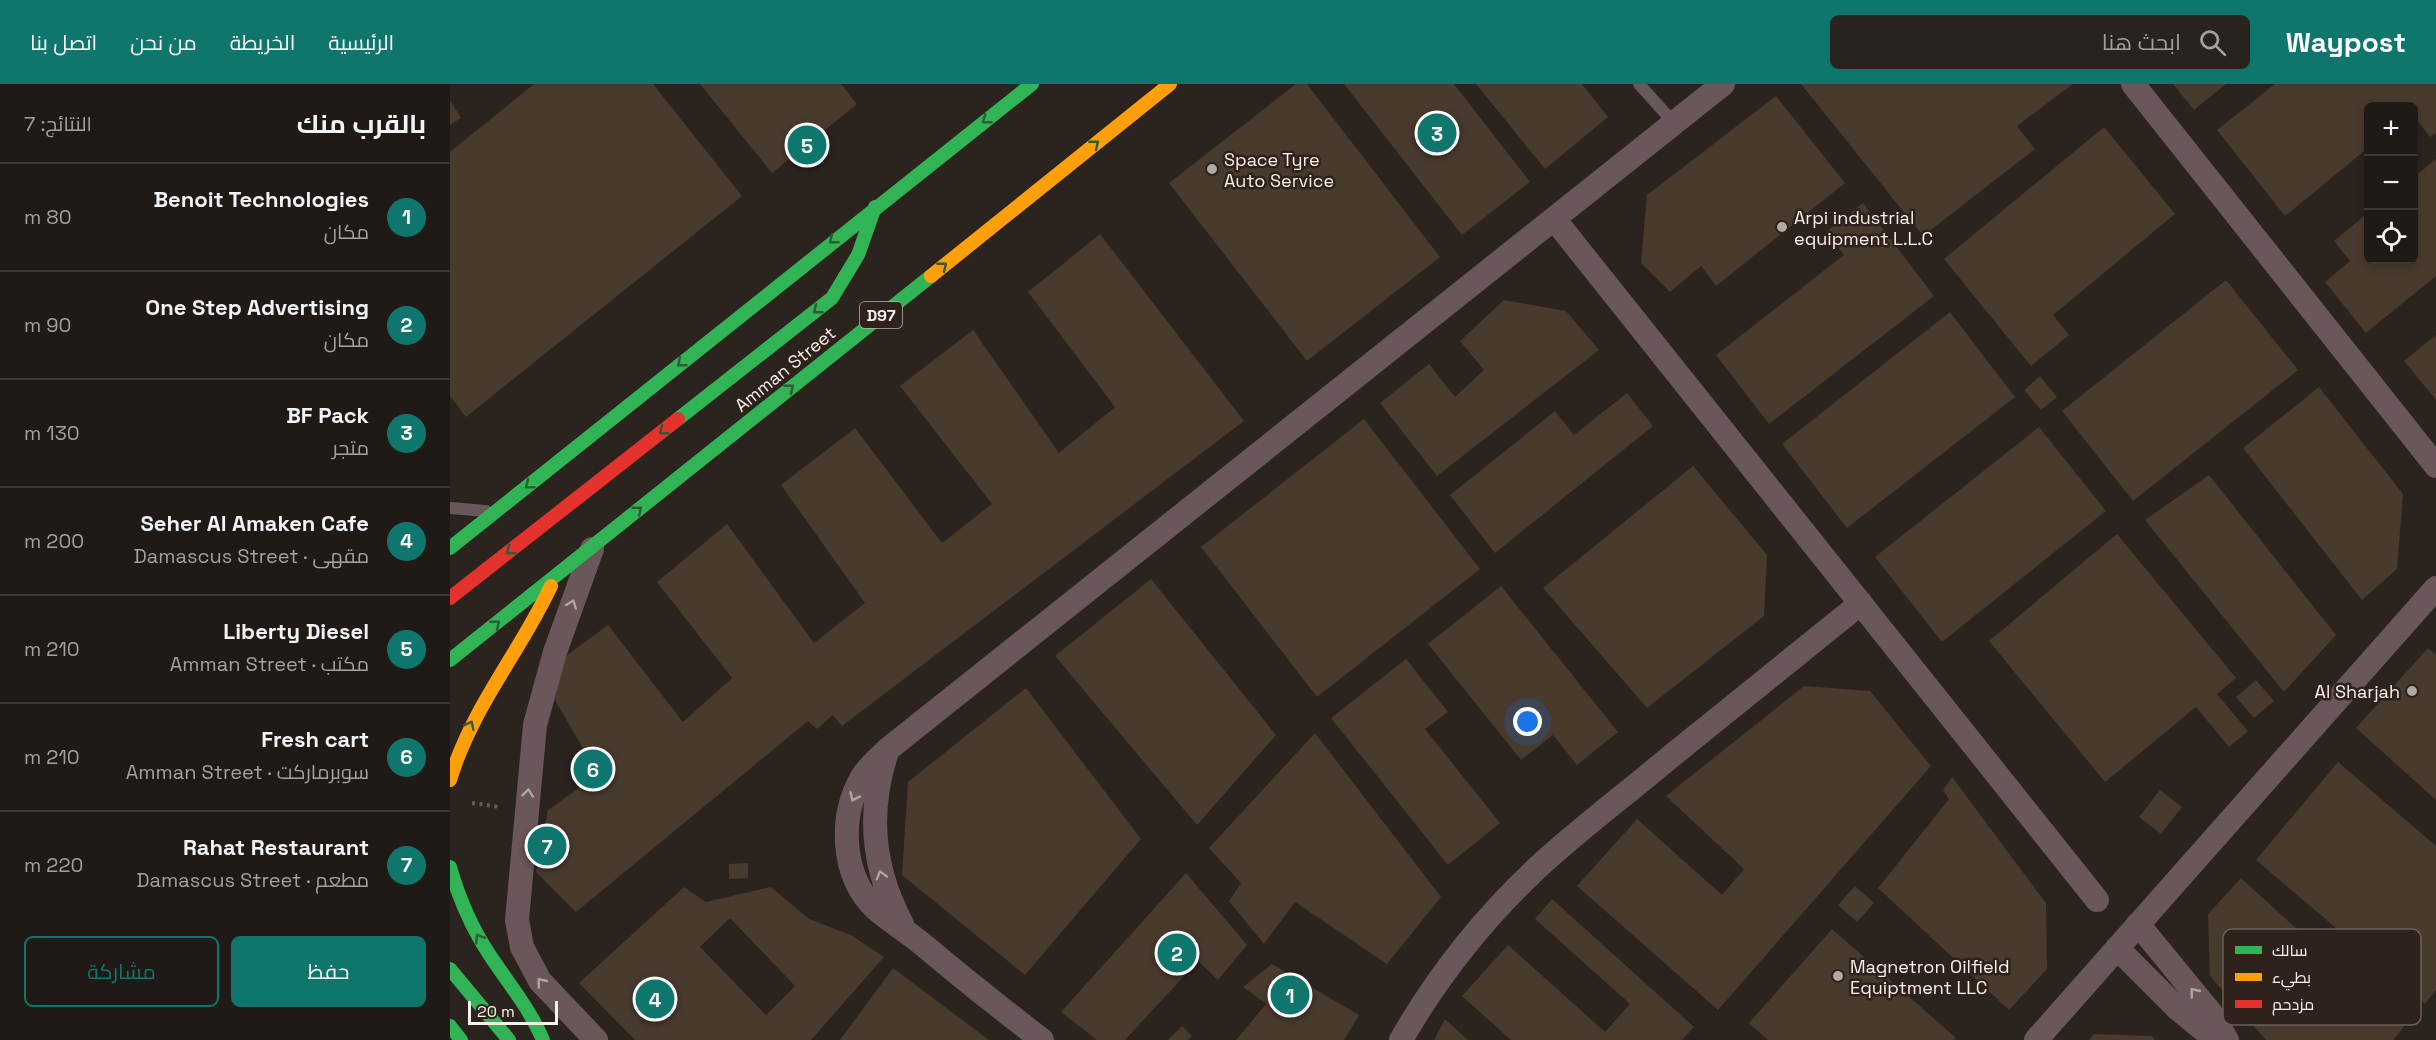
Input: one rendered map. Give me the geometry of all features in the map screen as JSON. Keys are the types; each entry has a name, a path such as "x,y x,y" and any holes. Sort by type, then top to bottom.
{"main road":[{"path":"450,548 874,207 1032,84"},
{"name":"Amman Street","path":"450,660 1170,84"},
{"path":"450,598 832,298 848,278 859,257 874,207"},
{"path":"450,522 496,512"},
{"path":"450,780 458,753 481,703 525,638 554,579"},
{"path":"450,867 468,919 483,945 528,1006 543,1040"},
{"path":"450,969 509,1040"},
{"path":"450,1026 461,1040"}],"street":[{"path":"1042,1040 985,997 904,928 890,901 880,872 875,842 874,811 878,780 887,750 1724,84"},
{"path":"2133,84 2436,466"},
{"path":"1555,220 2097,900"},
{"path":"592,546 555,652 535,725 517,920 522,947 540,981 596,1040"},
{"path":"2036,1040 2436,588"},
{"path":"1401,1040 1417,1012 1453,962 1493,914 1536,869 1860,603"},
{"path":"2138,924 2211,1013 2227,1040"},
{"path":"2117,948 2178,1009 2216,1040"}],"lane":[{"path":"1639,84 1674,123"},
{"path":"450,508 496,512"}],"path":[{"path":"461,802 526,811"}],"building":[{"path":"534,84 653,84 742,196 466,417 450,396 450,152"},
{"path":"700,84 841,84 857,104 772,173"},
{"path":"1296,84 1307,84 1440,257 1307,361 1169,183"},
{"path":"1344,84 1454,84 1530,182 1462,235"},
{"path":"1476,84 1582,84 1608,117 1545,169"},
{"path":"1801,84 2073,84 2017,126 2035,149 1923,236"},
{"path":"2173,84 2226,84 2194,110"},
{"path":"2275,84 2436,84 2436,133 2430,137 2418,121 2418,102 2364,102 2364,151 2285,216 2217,130"},
{"path":"1776,96 1845,183 1716,286 1701,266 1670,292 1641,263 1647,195"},
{"path":"450,100 461,118 450,125"},
{"path":"2104,127 2175,214 2053,315 2069,335 2031,366 1944,259"},
{"path":"2436,159 2436,276 2366,333 2325,282 2350,261 2334,241 2364,216 2364,264 2418,264 2418,174"},
{"path":"1863,203 1934,296 1769,424 1716,355 1844,255 1826,232"},
{"path":"1100,234 1244,421 842,726 833,715 817,729 808,721 576,912 536,872 548,810 586,783 588,757 555,700 562,659 608,625 683,722 732,678 657,582 727,524 814,643 865,603 781,485 855,428 942,543 992,504 900,386 973,330 1059,453 1115,407 1028,292"},
{"path":"2226,280 2298,370 2133,501 2062,411"},
{"path":"1504,300 1566,311 1599,350 1437,476 1380,403 1429,364 1455,397 1484,370 1460,341"},
{"path":"1950,312 2015,397 1847,528 1782,444"},
{"path":"2436,335 2436,400 2404,361"},
{"path":"2040,376 2057,397 2041,410 2024,390"},
{"path":"2319,387 2403,494 2397,569 2362,600 2243,448"},
{"path":"1627,393 1653,426 1495,553 1450,495 1555,411 1574,435"},
{"path":"1364,419 1480,569 1317,697 1201,547"},
{"path":"2039,427 2106,511 1942,642 1875,557"},
{"path":"1693,466 1767,555 1764,616 1647,708 1543,588"},
{"path":"2209,475 2336,635 2284,692 2145,520"},
{"path":"2117,534 2236,678 2217,694 2248,731 2229,747 2196,707 2105,782 1989,641"},
{"path":"1151,579 1276,735 1197,825 1055,656"},
{"path":"1501,586 1618,732 1577,765 1553,735 1521,760 1428,644"},
{"name":"Al Sharjah","path":"2428,648 2436,655 2436,800 2356,728"},
{"path":"1406,659 1448,712 1425,729 1500,823 1448,865 1331,718"},
{"path":"2256,680 2274,701 2254,718 2236,697"},
{"path":"1804,686 1870,691 1931,766 1718,1010 1577,886 1637,819 1722,895 1744,869 1666,796"},
{"path":"1026,688 1141,839 1025,975 902,875 908,782"},
{"path":"1315,733 1441,897 1387,964 1295,902 1264,944 1229,901 1241,883 1209,848"},
{"path":"2338,762 2436,846 2436,990 2425,1004 2421,1001 2421,929 2337,929 2256,860"},
{"path":"1952,777 2046,903 2047,969 2009,1010 1878,888 1949,799 1943,790"},
{"path":"2160,790 2182,807 2161,834 2139,817"},
{"path":"748,863 748,878 729,879 729,864"},
{"path":"1186,873 1247,945 1218,980 1198,961 1125,1040 1097,1040 1061,1012"},
{"path":"2241,878 2297,929 2223,929 2223,991 2210,976 2208,914"},
{"path":"1855,886 1874,903 1857,922 1838,905"},
{"path":"684,887 706,902 771,887 809,919 851,935 884,957 811,1040 635,1040 579,983","holes":["730,918 795,986 766,1015 700,947"]},
{"path":"1552,899 1694,1027 1682,1040 1511,1040 1462,996 1508,945 1605,1032 1630,1004 1535,919"},
{"name":"Magnetron Oilfield Equiptment LLC","path":"1832,929 1956,1038 1954,1040 1768,1040 1749,1023"},
{"path":"1272,964 1359,1015 1344,1040 1236,1040 1266,1004 1243,987"},
{"path":"893,968 989,1040 840,1040"},
{"path":"1445,1019 1468,1040 1434,1040"},
{"path":"2253,1025 2402,1025 2404,1027 2393,1040 2266,1040"},
{"path":"1182,1026 1192,1036 1188,1040 1168,1040"},
{"path":"2094,1034 2152,1036 2155,1040 2089,1040"}],"traffic: fast":[{"path":"450,548 1032,84"},
{"path":"678,419 832,298 858,255 875,207"},
{"path":"450,660 931,276"},
{"path":"450,867 472,925 526,1007 543,1040"},
{"path":"450,969 509,1040"},
{"path":"450,1026 461,1040"}],"traffic: slow":[{"path":"931,276 1170,84"},
{"path":"450,780 459,753 483,704 551,586"}],"traffic: jam":[{"path":"450,598 678,419"}],"place":[{"name":"BF Pack","path":"1437,133"},
{"name":"Liberty Diesel","path":"807,145"},
{"name":"Space Tyre Auto Service","path":"1212,169"},
{"name":"Arpi industrial equipment L.L.C","path":"1782,227"},
{"name":"Al Sharjah","path":"2412,691"},
{"name":"Fresh cart","path":"593,769"},
{"name":"Rahat Restaurant","path":"547,846"},
{"name":"One Step Advertising","path":"1177,953"},
{"name":"Magnetron Oilfield Equiptment LLC","path":"1838,976"},
{"name":"Benoit Technologies","path":"1290,995"},
{"name":"Seher Al Amaken Cafe","path":"655,999"}]}
